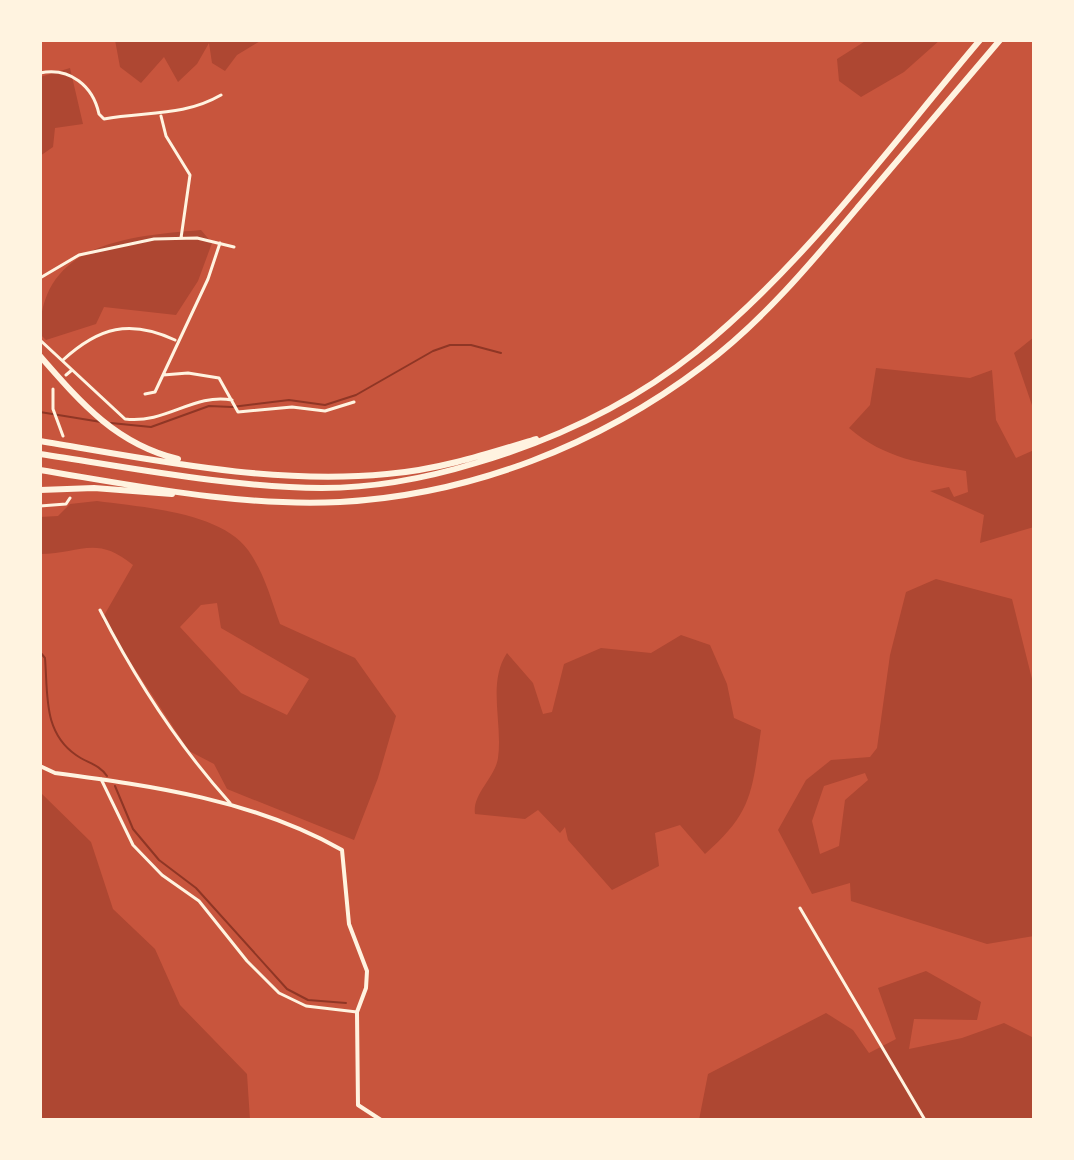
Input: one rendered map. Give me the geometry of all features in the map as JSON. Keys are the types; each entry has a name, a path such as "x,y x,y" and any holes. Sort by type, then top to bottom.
{"highway":[{"path":"40,454 156,474 325,488 440,474 520,449 566,430 659,378 695,352 745,308 814,236 980,40"},
{"path":"40,490 94,488 340,502 443,488 573,445 648,403 705,365 804,270 1000,40"},
{"path":"40,356 84,406 123,438 174,458 249,472"},
{"path":"40,441 249,472 347,476 407,472 472,458 566,430"},
{"path":"40,470 238,498"}],"street":[{"path":"40,73 51,71 83,83 95,96 99,114 104,119 137,112 161,116 206,104 221,95"},
{"path":"161,116 166,136 190,175 181,238"},
{"path":"40,278 79,255 154,239 181,238 234,247"},
{"path":"145,394 155,392 176,341 208,279 220,243"},
{"path":"63,360 93,336 107,331 150,328 176,341"},
{"path":"40,340 125,419 140,421 174,414 206,399 232,401"},
{"path":"66,375 72,370"},
{"path":"163,375 188,373 219,378 235,410 249,412 292,407 325,411 354,402"},
{"path":"53,389 53,409 63,436"},
{"path":"40,506 66,504 70,498"},
{"path":"100,610 121,652 187,755 230,803"},
{"path":"40,766 55,773 230,803 288,824 342,850 349,924 367,971 366,988 357,1012 358,1105 381,1120"},
{"path":"101,779 133,845 162,875 199,901 247,961 279,993 306,1006 357,1012"},
{"path":"800,908 925,1120"}],"shaded area":[{"path":"115,40 262,40 237,55 225,71 212,63 209,43 197,64 178,82 164,57 141,83 120,67"},
{"path":"867,40 940,40 904,72 861,97 839,81 837,59"},
{"path":"70,68 83,124 55,128 53,147 40,156 40,77"},
{"path":"201,230 212,243 198,281 176,315 104,307 96,324 46,340 40,334 44,303 55,280 72,262 119,241"},
{"path":"1034,337 1034,411 1014,353"},
{"path":"876,368 970,378 992,370 996,420 1016,458 1034,450 1034,527 980,543 984,515 930,491 949,487 954,497 968,492 966,471 890,453 849,428 870,405"},
{"path":"97,501 157,509 219,527 236,537 254,558 280,624 355,658 396,716 378,778 354,840 227,789 214,764 189,751 102,619 133,565 108,550 98,548 40,554 40,517 58,516 70,504","holes":["217,603 221,628 309,679 287,715 241,693 180,627 201,605"]},
{"path":"936,579 1012,599 1034,687 1034,936 987,944 851,901 850,883 812,894 778,830 806,780 831,760 870,757 877,748 890,655 906,592","holes":["865,773 868,780 845,800 839,846 820,854 812,821 824,786"]},
{"path":"681,635 710,645 727,684 734,718 761,730 748,799 733,825 705,854 680,825 655,833 659,866 612,890 568,840 565,827 560,833 538,810 525,819 475,814 477,800 498,758 498,677 507,653 533,683 543,714 552,712 564,664 601,648 651,653"},
{"path":"40,792 91,842 113,909 155,949 180,1005 247,1074 250,1120 40,1120"},
{"path":"926,971 981,1002 977,1020 914,1019 909,1049 962,1038 1004,1023 1034,1038 1034,1120 699,1120 708,1074 826,1013 853,1030 869,1053 896,1039 878,988"}],"waterway":[{"path":"111,423 151,427 209,406 232,407 289,400 325,405 356,395 433,351 450,345 471,345 501,353"},
{"path":"40,412 101,422"},
{"path":"40,652 45,658 52,724 65,746 107,776"},
{"path":"115,786 133,829 159,860 196,888 287,989 308,1000 346,1003"}]}
